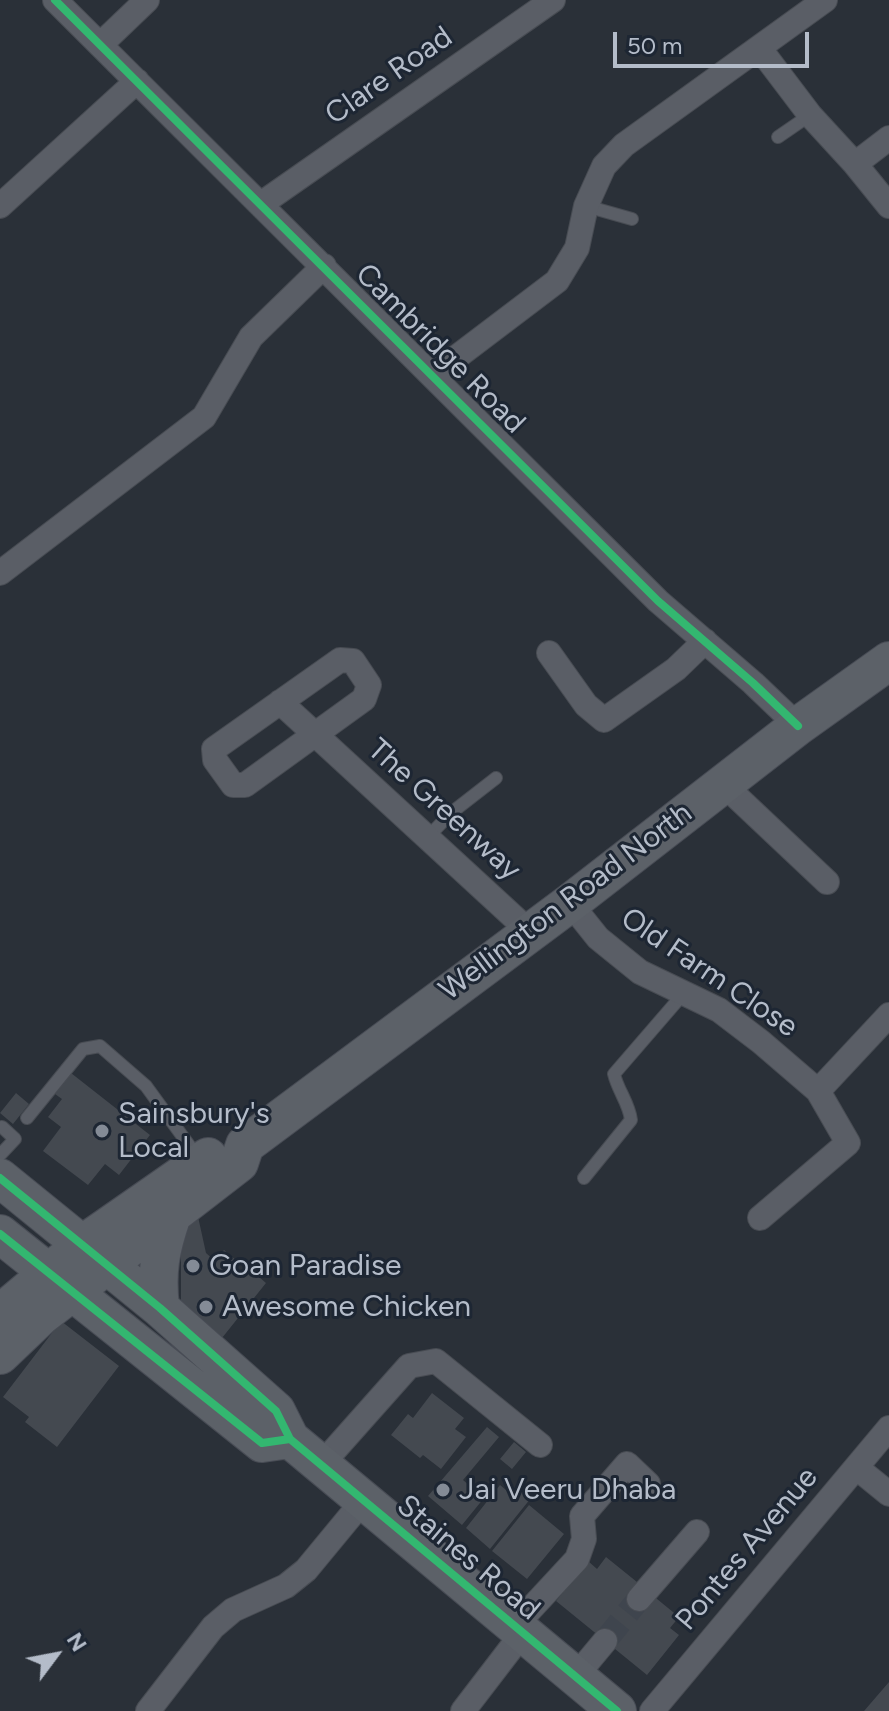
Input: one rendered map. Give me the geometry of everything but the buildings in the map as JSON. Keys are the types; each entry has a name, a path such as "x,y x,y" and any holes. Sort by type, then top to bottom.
{"main road":[{"name":"Wellington Road North","path":"77,1269 172,1215 239,1163 245,1145 570,903 722,783 889,661"},
{"name":"Wellington Road North","path":"0,1355 77,1269 201,1162 224,1145 245,1145"},
{"name":"Staines Road","path":"0,1178 77,1269"},
{"path":"0,1207 282,1440"},
{"path":"160,1308 157,1273 172,1215"},
{"name":"Staines Road","path":"0,1234 160,1308 276,1411 282,1440 321,1465 617,1711"},
{"path":"0,1314 77,1269"}],"street":[{"name":"Cambridge Road","path":"55,0 658,601 798,726"},
{"path":"100,45 147,0"},
{"name":"Clare Road","path":"261,204 553,0"},
{"path":"433,375 557,281 577,248 586,206 604,166 624,145 825,0"},
{"path":"760,49 810,115 889,206"},
{"path":"0,206 137,81"},
{"path":"855,164 889,138"},
{"path":"0,573 204,417 251,337 324,266"},
{"path":"549,653 586,705 604,720 676,669 705,641"},
{"name":"The Greenway","path":"340,660 353,661 369,685 364,699 315,735 245,785 233,785 215,760 214,749 340,660"},
{"name":"The Greenway","path":"280,702 530,932"},
{"path":"722,783 827,882"},
{"name":"Old Farm Close","path":"570,903 598,938 640,972 719,1010 818,1091 848,1143 760,1218"},
{"path":"818,1091 889,1015"},
{"path":"321,1465 409,1366 436,1361 540,1445"},
{"name":"Pontes Avenue","path":"652,1711 889,1428"},
{"path":"463,1711 518,1631 577,1559 584,1539 582,1516 627,1464 648,1484"},
{"path":"857,1468 889,1494"},
{"path":"148,1711 213,1627 233,1610 286,1586 306,1570 363,1501"},
{"path":"639,1599 697,1532"},
{"path":"575,1677 605,1641"}],"lane":[{"path":"778,137 810,115"},
{"path":"586,206 632,219"},
{"path":"427,838 451,813 496,778"},
{"path":"584,1178 631,1120 630,1108 618,1092 614,1074 684,993"},
{"path":"27,1118 83,1049 100,1046 146,1086 201,1162"},
{"path":"0,1155 15,1139 2,1127"}],"tunnel":[{"path":"605,1641 639,1599"}],"cycle path":[{"path":"55,0 658,601 798,726"},
{"path":"0,1178 160,1308 276,1411 290,1439 617,1711"},
{"path":"0,1234 262,1443 290,1439"}],"place":[{"name":"Sainsbury's Local","path":"102,1131"},
{"name":"Goan Paradise","path":"193,1266"},
{"name":"Awesome Chicken","path":"206,1307"},
{"name":"Jai Veeru Dhaba","path":"443,1490"}]}
